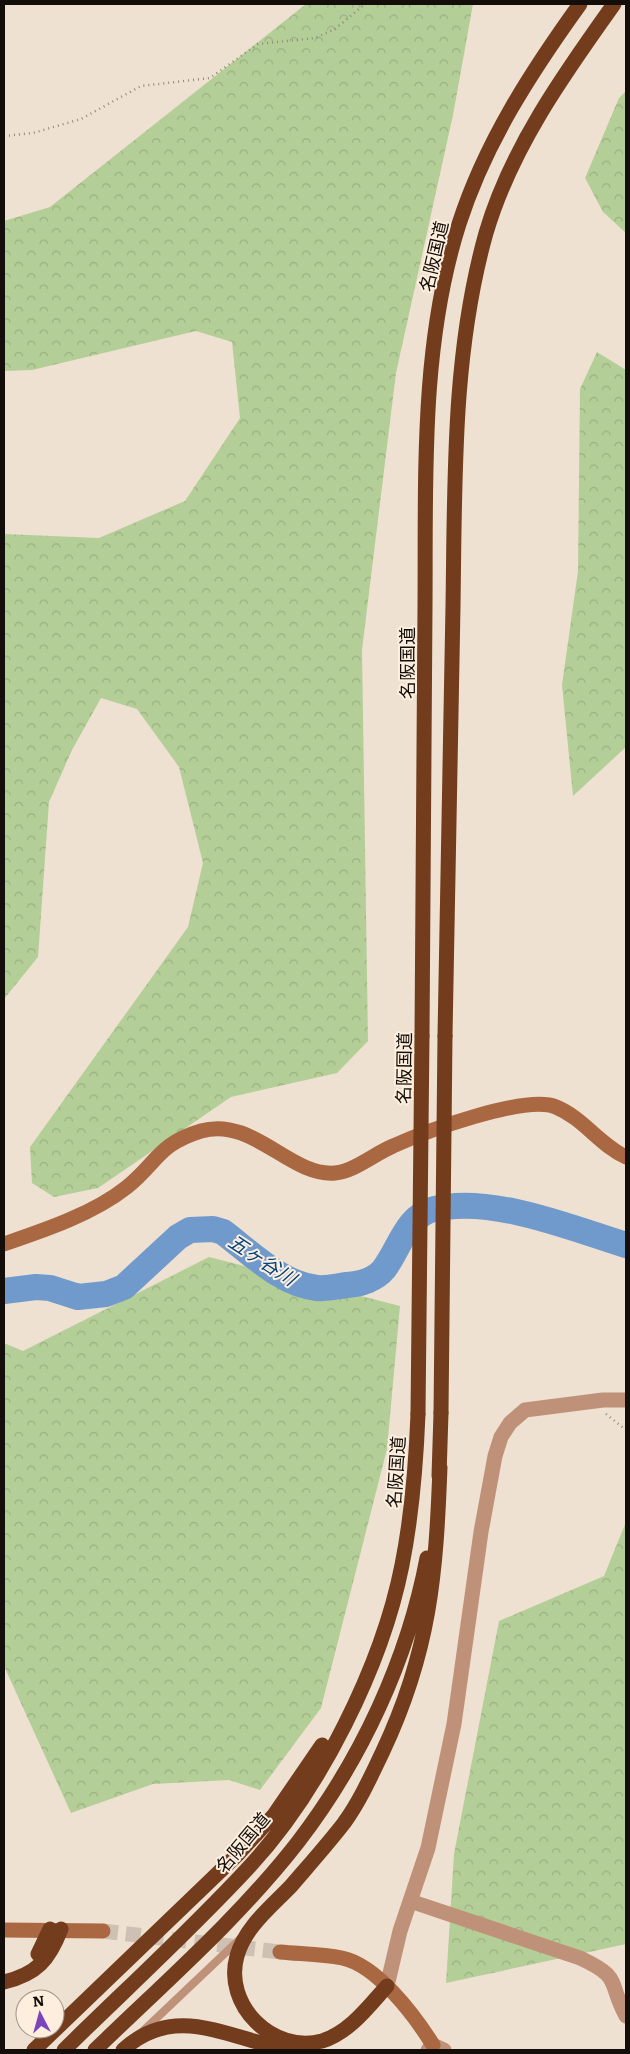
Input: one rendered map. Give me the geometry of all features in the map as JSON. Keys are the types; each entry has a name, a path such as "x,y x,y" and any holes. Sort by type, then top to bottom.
{"highway":[{"name":"名阪国道","path":"64,2050 251,1865 309,1787 342,1729 376,1653 402,1566 416,1467 418,1414 426,512 430,389 436,334 447,273 459,225 475,180 493,140 519,95 580,4"},
{"path":"389,1990 351,2024 322,2041 305,2043 288,2041 272,2035 257,2025 248,2014 236,1986 235,1972 237,1957 252,1927 321,1852 345,1821 374,1770 403,1705 418,1660 433,1588 440,1467 445,1036 456,444 465,333 487,231 519,152 543,109 614,4"},
{"path":"95,2050 266,1880 299,1842 349,1765 377,1711 414,1614 433,1526 440,1467"},
{"path":"34,2050 239,1852 274,1815 304,1774 332,1730 372,1647 391,1596 410,1520"},
{"path":"4,1971 15,1969 38,1954 55,1929"},
{"path":"4,1982 19,1978 46,1960 55,1929"},
{"path":"310,2050 326,2047 343,2039 358,2028 389,1990"},
{"path":"125,2048 143,2036 160,2030 196,2025 214,2028 270,2047 290,2050"}],"main road":[{"path":"4,1244 95,1207 127,1187 164,1148 179,1139 203,1130 231,1130 257,1140 310,1169 335,1173 392,1146 465,1118 534,1105 555,1106 578,1119 616,1152 626,1157"},
{"path":"4,1930 55,1929 103,1931"},
{"path":"280,1952 343,1958 357,1963 372,1973 417,2020 435,2048"}],"street":[{"path":"389,1990 400,1931 428,1848 454,1724 483,1523 495,1456 501,1437 510,1422 525,1410 555,1405 626,1400"},
{"path":"410,1901 580,1958 603,1969 614,1982 626,2016"}],"lane":[{"path":"125,2048 252,1927"}],"path":[{"path":"4,136 33,133 81,120 141,86 210,78 258,44 315,38 335,29 365,4"}],"green space":[{"path":"306,4 473,4 453,115 396,373 362,650 368,1041 337,1073 231,1097 98,1188 54,1197 32,1183 30,1147 188,927 203,863 179,767 137,709 101,698 72,750 49,802 38,957 4,999 4,534 99,538 185,501 240,418 232,342 196,331 32,370 4,371 4,221 50,207"},
{"path":"626,91 626,233 603,212 585,178 619,98"},
{"path":"597,352 626,370 626,747 573,796 562,685 578,571 580,389"},
{"path":"209,1257 400,1306 387,1449 321,1708 260,1790 229,1780 153,1784 71,1813 4,1666 4,1343 23,1351"},
{"path":"626,1522 626,1944 446,1983 454,1854 499,1621 604,1576"}],"waterway":[{"name":"五ヶ谷川","path":"4,1291 36,1287 50,1288 78,1297 106,1294 124,1287 178,1237 190,1230 213,1229 223,1232 267,1266 291,1281 317,1288 358,1283 381,1273 390,1261 404,1234 417,1218 434,1209 456,1206 480,1206 531,1215 626,1245"}],"tunnel":[{"path":"103,1931 280,1952"}]}
